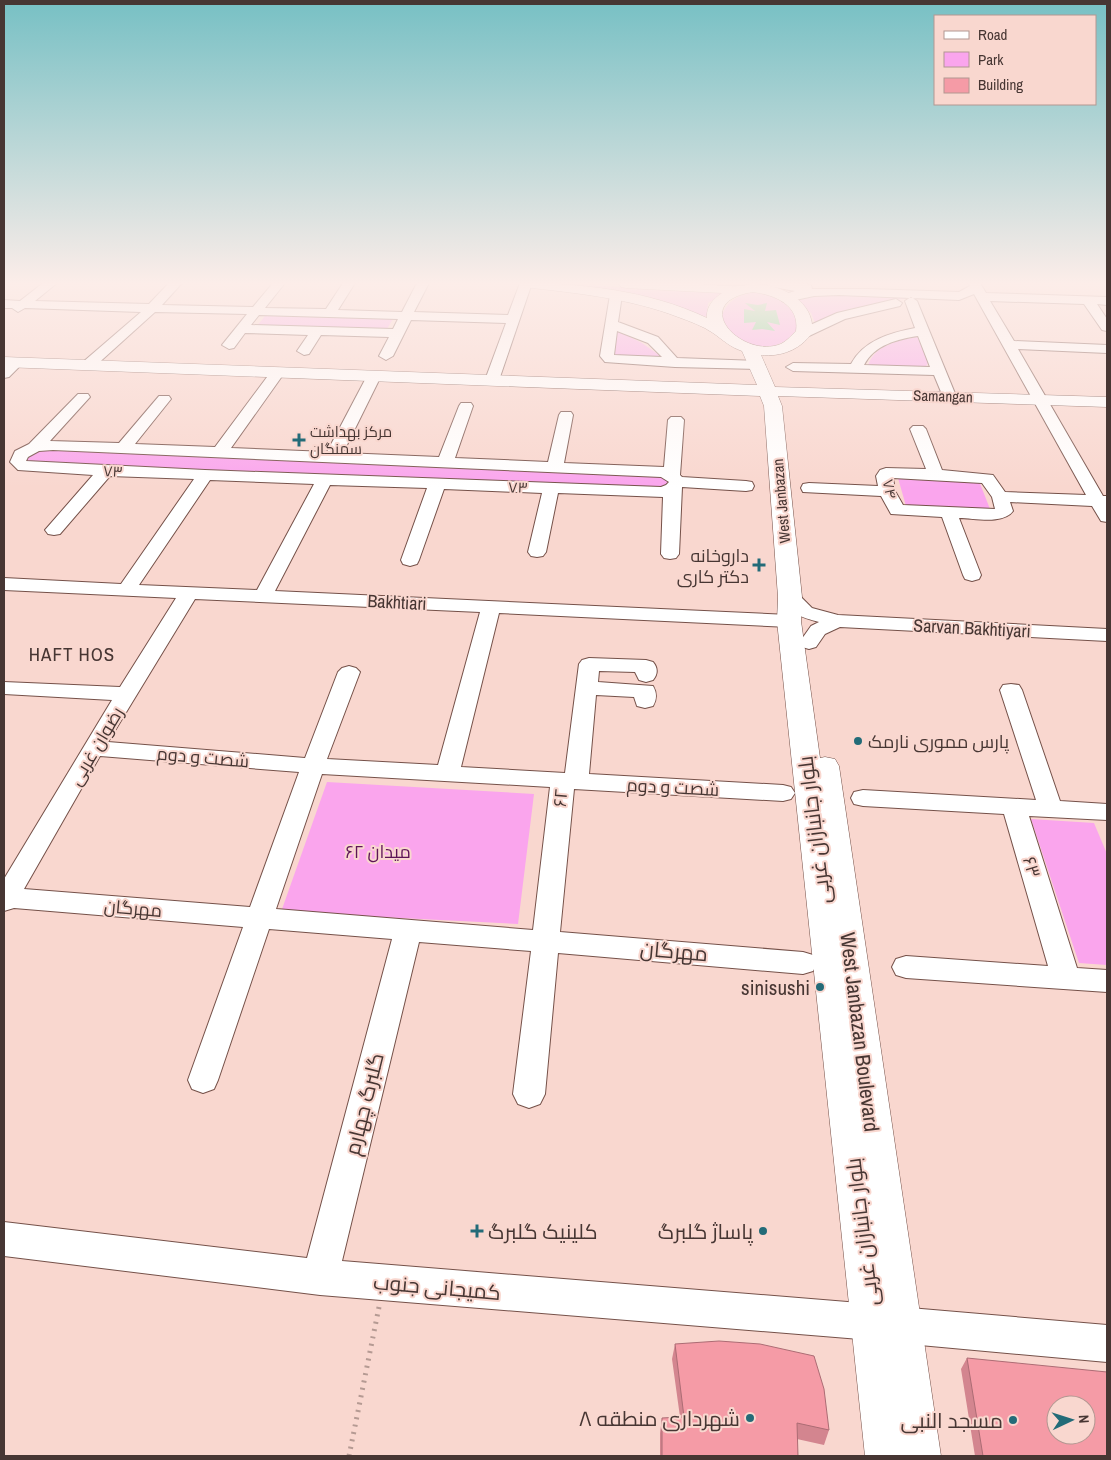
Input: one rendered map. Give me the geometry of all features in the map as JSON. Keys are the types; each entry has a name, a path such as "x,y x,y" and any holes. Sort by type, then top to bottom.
{"main road":[{"name":"West Janbazan","path":"751,351 772,396"},
{"name":"West Janbazan","path":"781,351 777,357 772,396 796,620"},
{"name":"Samangan","path":"10,362 492,380 772,396 950,396 1107,402"},
{"name":"West Janbazan Boulevard","path":"796,620 885,1323 916,1456"},
{"name":"بلوار جانبازان غربی","path":"885,1323 890,1456"}],"street":[{"path":"88,365 104,351"},
{"path":"386,356 388,351"},
{"path":"492,380 502,351"},
{"path":"608,351 607,356 610,359 758,365"},
{"path":"664,351 675,363"},
{"path":"855,369 860,357 867,351"},
{"path":"931,351 950,396"},
{"path":"1013,351 1040,399 1103,501 1107,517"},
{"path":"4,374 10,362"},
{"path":"793,367 939,371"},
{"path":"220,452 278,372"},
{"path":"333,457 374,376"},
{"path":"4,476 19,454 83,397"},
{"path":"123,448 164,399"},
{"path":"446,462 466,406"},
{"path":"556,467 566,415"},
{"path":"670,554 676,420"},
{"path":"918,429 936,474"},
{"name":"۷۳","path":"53,445 220,452 663,472 673,482 662,492 105,471 24,466 19,454 53,445"},
{"path":"54,530 105,471"},
{"name":"۷۴","path":"886,474 936,474 987,478 1000,497 1004,511 1002,513 949,513 897,510 887,491 884,476 886,474"},
{"path":"126,590 205,475"},
{"path":"263,596 324,480"},
{"path":"673,482 746,486"},
{"path":"410,560 436,484"},
{"path":"537,552 551,488"},
{"path":"809,488 887,491"},
{"path":"1000,497 1103,501"},
{"path":"949,513 972,575"},
{"name":"Bakhtiari","path":"4,584 796,620"},
{"name":"رضوان غربی","path":"4,899 93,748 189,593"},
{"path":"447,774 491,606"},
{"path":"805,612 837,621 818,630 796,620 805,612"},
{"name":"Sarvan Bakhtiyari","path":"837,621 1107,635"},
{"path":"569,781 589,664 646,666 646,676"},
{"path":"203,1080 313,766 349,672"},
{"path":"4,688 127,694"},
{"path":"586,688 646,691 645,701"},
{"path":"1011,690 1051,809"},
{"name":"شصت و دوم","path":"93,748 313,766"},
{"name":"۶۲","path":"313,766 569,781 544,940 529,1094"},
{"name":"شصت و دوم","path":"569,781 782,793"},
{"path":"863,798 1107,812"},
{"name":"۶۳","path":"1014,806 1066,978"},
{"name":"مهرگان","path":"4,899 259,919"},
{"path":"259,919 544,940"},
{"name":"گلبرگ چهارم","path":"320,1277 408,931"},
{"name":"مهرگان","path":"544,940 803,962"},
{"path":"906,967 1107,981"},
{"name":"کمیجانی جنوب","path":"4,1239 320,1277 885,1323 1107,1344"}],"path":[{"path":"349,1456 384,1283"}],"green space":[{"path":"614,351 654,351 659,355 659,358 614,357"},
{"path":"878,351 925,351 929,362 926,366 915,367 868,366"},
{"path":"35,447 672,475 672,489 24,467 21,454"},
{"path":"898,478 979,481 990,509 906,506"},
{"name":"میدان ۶۲","path":"327,782 534,794 518,924 281,912"},
{"path":"1031,819 1094,823 1107,854 1107,965 1079,963"}],"building":[{"name":"شهرداری منطقه ۸","path":"719,1341 760,1344 814,1356 824,1389 829,1430 797,1423 798,1456 662,1456 662,1418 684,1417 675,1344"},
{"name":"مسجد النبی","path":"967,1358 1107,1372 1107,1456 983,1456"}],"place":[{"name":"مرکز بهداشت سمنگان","path":"299,440"},
{"name":"داروخانه دکتر کاری","path":"759,565"},
{"name":"پارس مموری نارمک","path":"858,741"},
{"name":"sinisushi","path":"820,987"},
{"name":"کلینیک گلبرگ","path":"477,1231"},
{"name":"پاساژ گلبرگ","path":"763,1231"},
{"name":"شهرداری منطقه ۸","path":"750,1418"},
{"name":"مسجد النبی","path":"1013,1420"}],"district":[{"name":"HAFT HOS","path":"72,654"}]}
